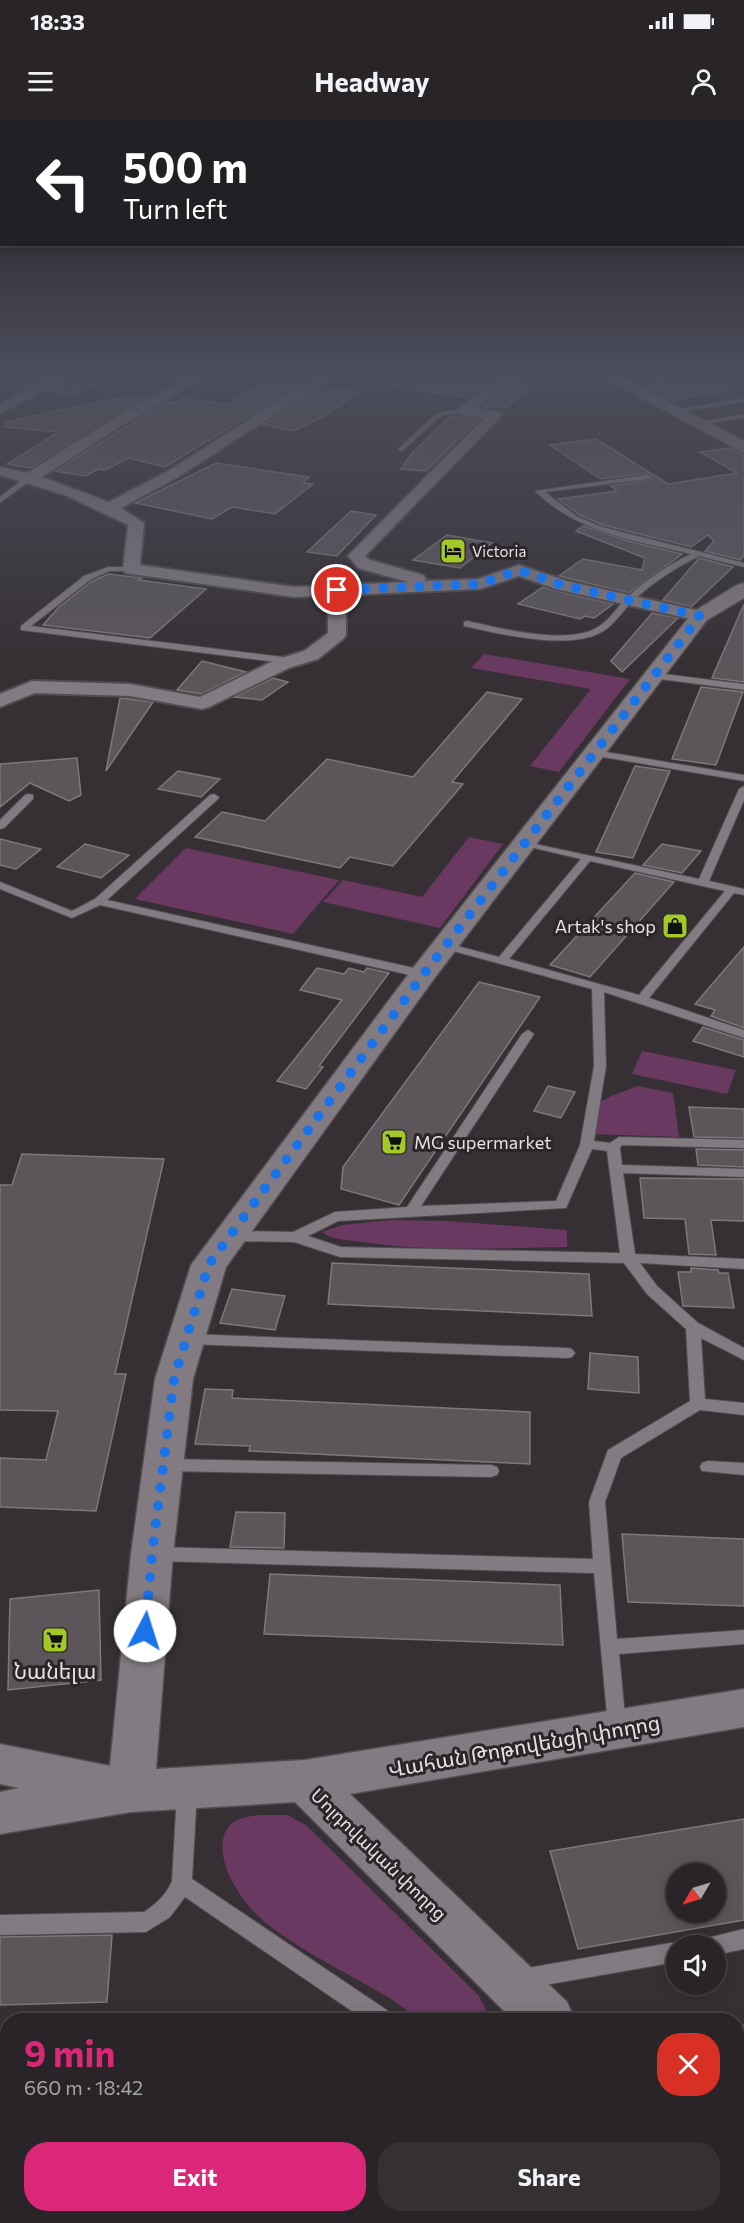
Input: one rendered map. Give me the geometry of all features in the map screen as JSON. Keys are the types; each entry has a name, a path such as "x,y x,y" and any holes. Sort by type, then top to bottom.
{"street":[{"path":"31,477 42,470"},
{"path":"111,507 179,470"},
{"path":"436,586 364,564 356,555 440,470"},
{"path":"0,471 31,477 111,507 136,523 131,568 294,592 480,584 519,570 562,585 700,616"},
{"path":"130,1791 152,1554 174,1379 209,1264 423,975 656,676 700,616 744,589"},
{"path":"0,701 32,687 130,690 202,703 291,661 311,655 337,634 337,590"},
{"name":"Վահան Թոթովենցի փողոց","path":"305,1781 744,1708"},
{"path":"0,1764 130,1791"},
{"name":"Մոլդովական փողոց","path":"130,1791 305,1781 542,2013"},
{"path":"0,1813 130,1791"}],"lane":[{"path":"0,501 31,477"},
{"path":"646,477 539,491 575,519 591,526 744,566"},
{"path":"467,624 552,638 573,636 601,629 629,600 673,565 698,554"},
{"path":"131,568 108,569 87,578 24,628 291,661"},
{"path":"656,676 744,687"},
{"path":"594,753 744,778"},
{"path":"703,882 744,789"},
{"path":"0,826 29,797"},
{"path":"0,885 72,915 99,901 214,797"},
{"path":"525,843 738,890 642,999"},
{"path":"501,961 588,857"},
{"path":"99,901 423,975"},
{"path":"446,946 642,999 744,1034"},
{"path":"295,1237 335,1217 411,1211 561,1205 587,1145 600,1066 598,987"},
{"path":"411,1211 528,1034"},
{"path":"587,1145 613,1147 619,1141 744,1144"},
{"path":"613,1147 628,1258 652,1290 693,1327 744,1355"},
{"path":"616,1169 744,1173"},
{"path":"231,1236 295,1237 340,1252 628,1258 744,1264"},
{"path":"693,1327 698,1404"},
{"path":"186,1339 567,1353"},
{"path":"617,1728 597,1502 614,1454 698,1404 744,1409"},
{"path":"162,1465 491,1471"},
{"path":"708,1467 744,1469"},
{"path":"152,1554 602,1566"},
{"path":"609,1647 744,1637"},
{"path":"0,1925 146,1922 164,1911 182,1883 187,1788"},
{"path":"182,1883 373,2013"},
{"path":"726,1943 744,1939"},
{"path":"509,1982 666,1954"}],"shaded area":[{"path":"484,654 630,679 559,772 530,766 591,689 471,668"},
{"path":"469,837 503,844 440,928 323,902 343,880 422,897"},
{"path":"186,848 339,880 293,934 135,899"},
{"path":"642,1051 736,1070 727,1094 632,1074"},
{"path":"638,1086 673,1093 679,1137 591,1134 595,1105"},
{"path":"390,1220 447,1221 567,1230 567,1247 464,1249 413,1247 340,1239 322,1232 342,1225"},
{"path":"287,1815 306,1825 478,1995 485,2007 486,2013 411,2013 388,1997 305,1950 260,1918 244,1900 230,1877 223,1852 223,1840 230,1825 253,1816"}],"building":[{"path":"56,470 97,470 85,476"},
{"path":"202,470 263,470 309,477 303,483 313,484 275,514 232,507 212,519 135,503"},
{"path":"588,470 646,470 668,484 737,473 732,470 744,470 744,556 740,560 705,551 714,541 708,535 691,547 603,525 580,515 558,499 617,491 611,486 651,480 649,473 601,479"},
{"path":"351,511 376,515 337,556 307,552"},
{"path":"583,526 628,541 682,554 629,593 559,576 583,559 642,570 645,558 576,531"},
{"name":"Victoria","path":"447,535 492,543 460,568 413,560"},
{"path":"699,558 733,567 691,607 663,600"},
{"path":"108,574 206,589 150,638 43,625 59,607 91,582"},
{"path":"543,587 613,604 594,618 585,616 580,619 518,604"},
{"path":"744,604 744,682 712,678"},
{"path":"652,613 678,618 622,672 611,661"},
{"path":"202,661 246,672 202,694 177,690"},
{"path":"273,678 288,682 262,700 234,697"},
{"path":"701,687 743,692 716,765 672,759"},
{"path":"487,692 522,699 452,782 463,784 393,866 350,857 340,868 195,837 222,812 265,821 327,759 413,777"},
{"path":"120,698 153,702 106,771"},
{"path":"77,758 81,795 69,801 30,783 0,807 0,764"},
{"path":"635,766 670,771 633,858 596,852"},
{"path":"178,771 220,779 201,797 158,789"},
{"path":"0,839 41,849 16,869 0,865"},
{"path":"85,844 129,855 101,878 57,867"},
{"path":"662,844 701,851 682,873 643,865"},
{"path":"635,873 674,882 590,977 550,965"},
{"path":"744,947 744,1028 711,1016 715,1010 695,1004"},
{"path":"317,968 344,974 349,968 364,972 367,968 389,973 319,1066 323,1067 306,1089 277,1081 342,1000 300,990"},
{"path":"479,982 540,997 399,1205 341,1189 343,1167"},
{"path":"703,1027 744,1040 744,1057 693,1041"},
{"path":"548,1086 575,1092 561,1118 534,1111"},
{"path":"689,1107 744,1109 744,1138 694,1137"},
{"path":"696,1149 744,1150 744,1167 698,1165"},
{"path":"22,1154 164,1159 115,1374 126,1374 96,1511 0,1507 0,1458 46,1460 58,1411 0,1410 0,1185 12,1185"},
{"path":"640,1178 744,1179 744,1221 711,1220 716,1255 689,1254 685,1219 644,1218"},
{"path":"332,1263 589,1274 592,1316 328,1304"},
{"path":"691,1268 728,1273 734,1308 683,1306 678,1272 691,1272"},
{"path":"232,1289 285,1296 275,1330 220,1323"},
{"path":"590,1353 638,1357 639,1393 588,1389"},
{"path":"205,1389 233,1390 232,1398 530,1412 530,1464 249,1451 250,1446 195,1444"},
{"path":"236,1512 285,1513 284,1548 230,1547"},
{"path":"622,1534 744,1539 744,1606 628,1602"},
{"path":"270,1574 560,1585 563,1645 264,1634"},
{"name":"Նանելա","path":"99,1590 101,1680 8,1690 10,1599"},
{"path":"744,1819 744,1920 578,1949 550,1851"},
{"path":"112,1935 107,2002 0,2005 0,1937"}],"place":[{"name":"Victoria","path":"453,551"},
{"name":"Artak's shop","path":"675,926"},
{"name":"MG supermarket","path":"394,1142"},
{"name":"Նանելա","path":"55,1640"}],"route":[{"path":"145,1631 162,1465 174,1379 209,1264 423,975 656,676 700,616 562,585 519,570 480,584 337,590"}]}
